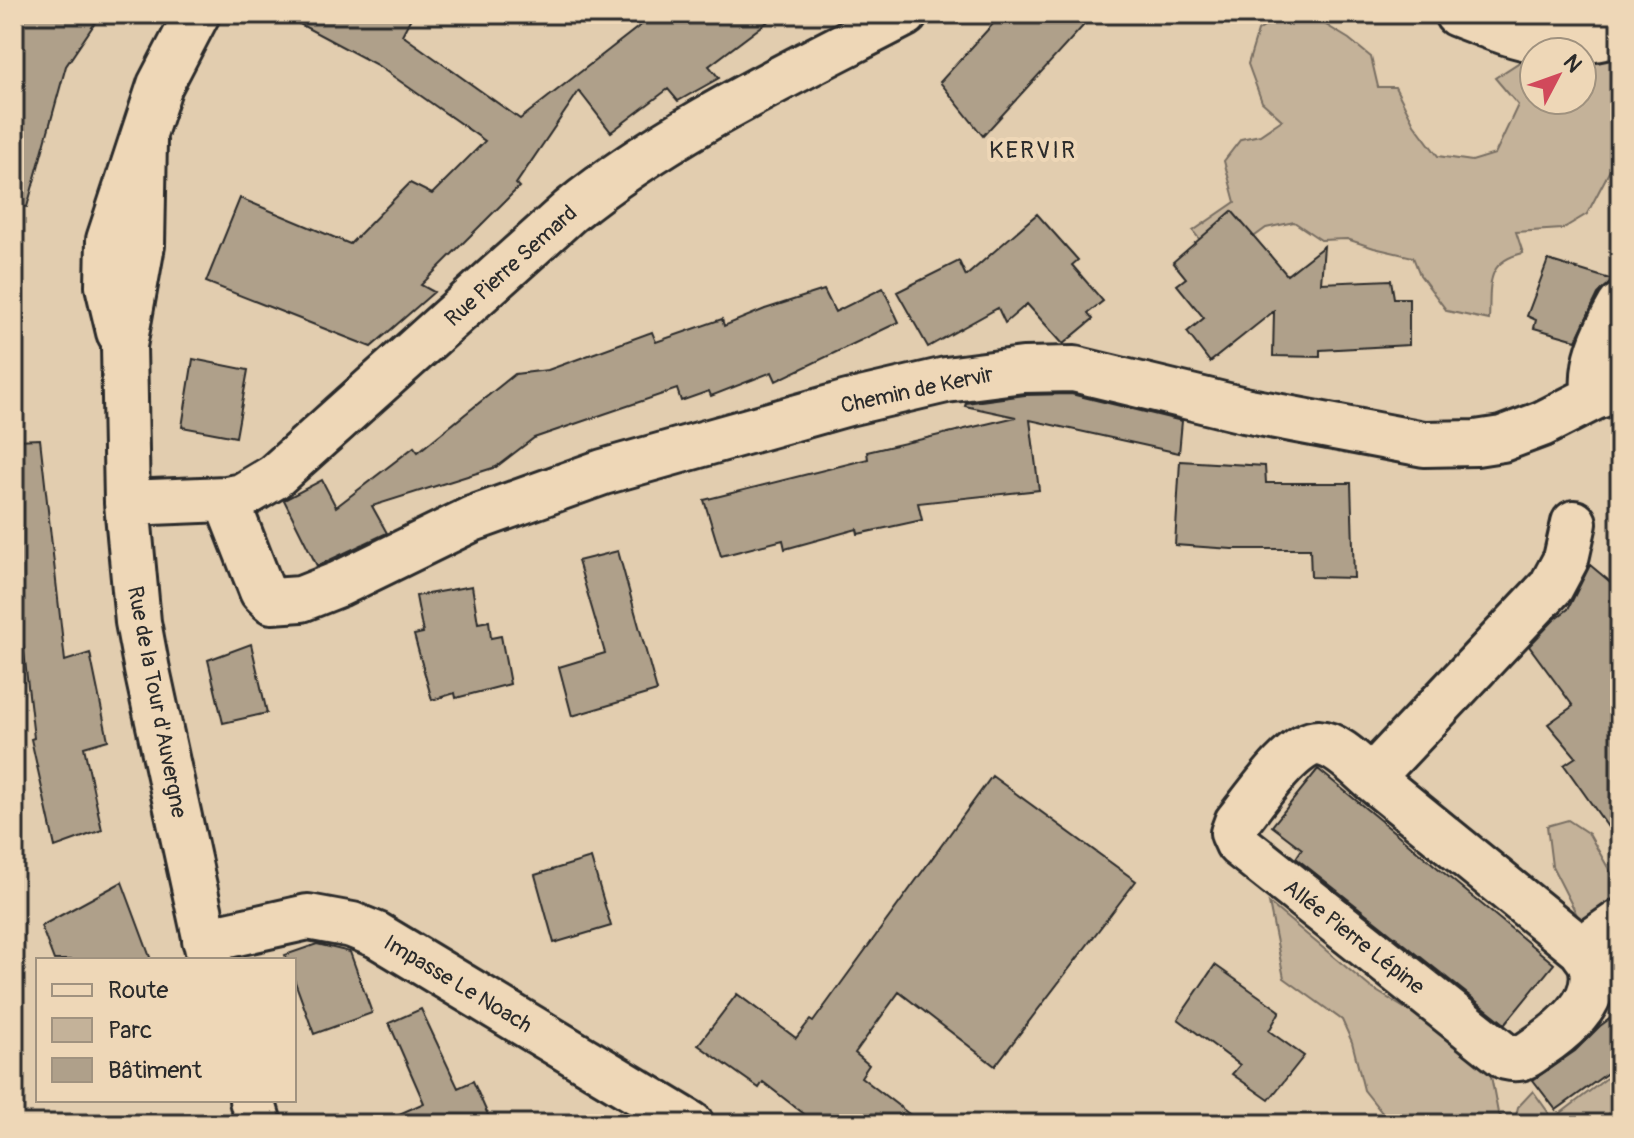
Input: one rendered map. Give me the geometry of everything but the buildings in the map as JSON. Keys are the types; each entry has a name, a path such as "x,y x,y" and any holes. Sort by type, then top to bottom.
{"street":[{"name":"Rue de la Tour d'Auvergne","path":"197,14 160,85 112,229 106,262 113,316 124,346 127,503 138,622 168,775 208,950"},
{"name":"Rue Pierre Semard","path":"127,503 226,499 242,496 274,477 570,211 608,181 689,129 905,14"},
{"path":"1457,14 1523,38 1552,44 1577,43 1620,33"},
{"name":"Chemin de Kervir","path":"226,499 262,591 272,601 286,601 301,599 339,584 472,519 603,472 848,403 946,380 1032,369 1074,369 1244,410 1424,444 1476,443 1502,439 1542,424 1607,393 1592,373 1601,344 1620,306"},
{"path":"1371,778 1551,587 1566,559 1574,523"},
{"name":"Allée Pierre Lépine","path":"1317,743 1333,748 1581,949 1591,965 1591,980 1586,1001 1577,1015 1561,1032 1531,1052 1519,1058 1506,1057 1238,844 1233,833 1237,822 1293,755 1317,743"},
{"name":"Impasse Le Noach","path":"208,950 308,917 352,925 377,935 691,1124"},
{"path":"1581,949 1620,922"},
{"path":"253,1102 259,1124"}],"green space":[{"path":"1277,14 1308,14 1349,39 1371,57 1378,87 1395,87 1414,124 1438,156 1472,161 1495,154 1518,105 1518,116 1598,116 1598,43 1620,40 1620,151 1587,214 1562,229 1516,232 1523,253 1510,257 1496,269 1490,286 1489,320 1447,311 1420,275 1413,257 1347,239 1321,240 1294,222 1266,228 1218,263 1193,231 1235,202 1224,161 1241,139 1260,135 1282,120 1262,102 1248,64 1258,31 1278,18"},
{"path":"1518,63 1518,105 1495,78"},
{"path":"1568,820 1589,834 1620,889 1620,986 1611,960 1577,915 1552,866 1547,826"},
{"path":"1269,903 1370,987 1458,1041 1491,1076 1498,1113 1508,1124 1391,1124 1364,1090 1352,1042 1342,1020 1284,978"},
{"path":"1620,1068 1620,1124 1514,1124 1518,1107 1533,1091 1553,1119"}],"district":[{"name":"KERVIR","path":"1033,150"}]}
